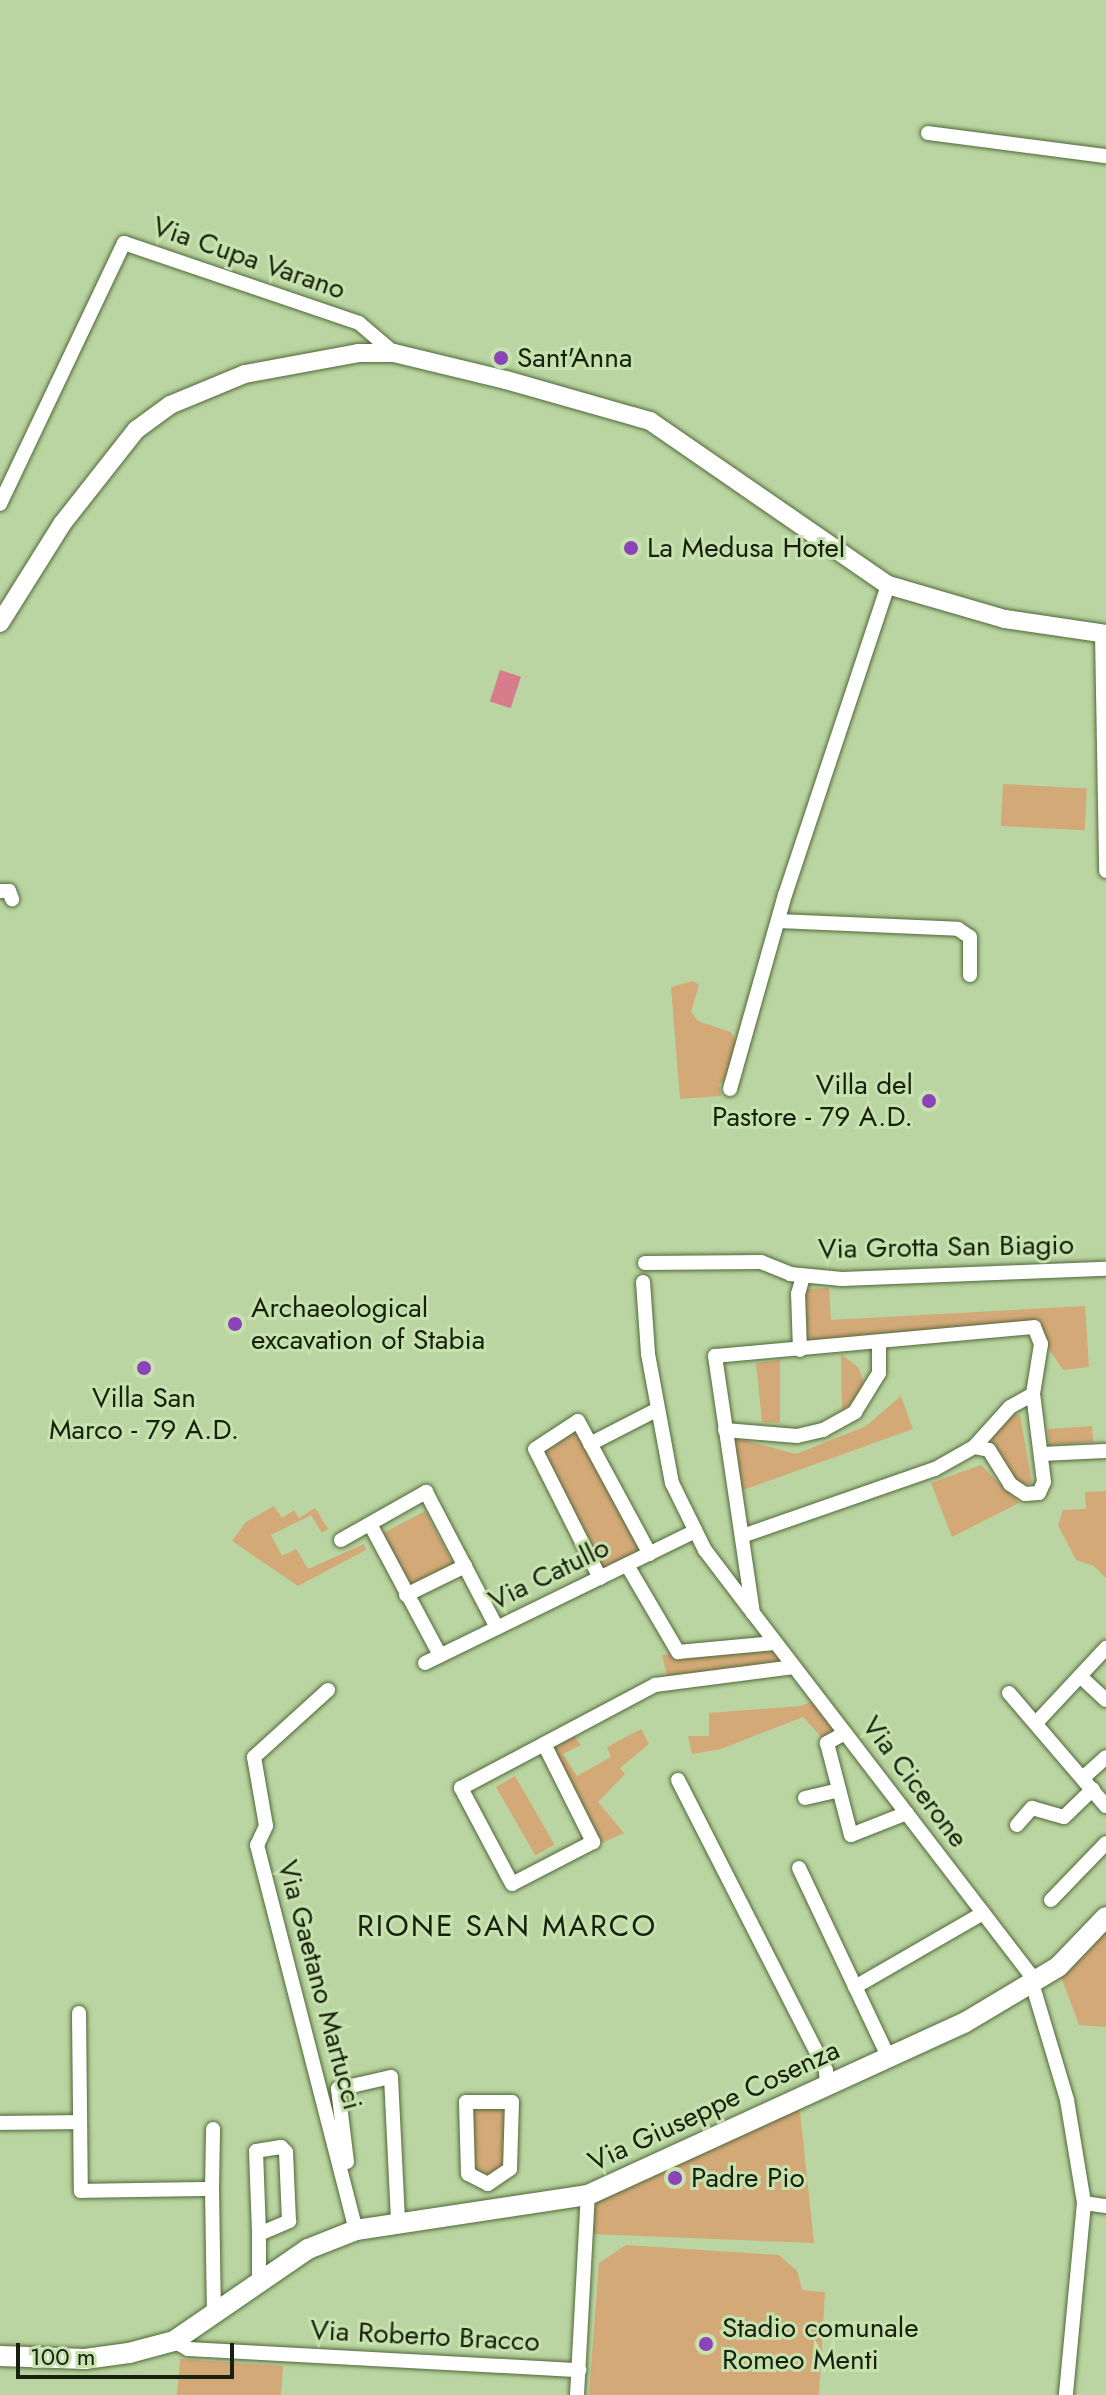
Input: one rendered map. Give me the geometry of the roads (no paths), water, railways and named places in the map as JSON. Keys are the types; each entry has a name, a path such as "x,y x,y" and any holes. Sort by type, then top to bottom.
{"main road":[{"name":"Via Giuseppe Cosenza","path":"0,2356 85,2359 174,2341 308,2249 356,2230 398,2221 588,2195 1033,1985 1106,1917"}],"street":[{"path":"928,133 1106,156"},
{"name":"Via Cupa Varano","path":"0,504 124,243 359,323 394,353"},
{"path":"0,623 102,471 136,430 170,405 245,374 287,363 394,353 650,421 888,585 1005,619 1104,634 1106,871"},
{"path":"730,1089 778,921 888,585"},
{"path":"778,921 958,929 970,937 970,975"},
{"name":"Via Grotta San Biagio","path":"645,1263 761,1262 803,1276 1106,1269"},
{"path":"800,1350 798,1294 803,1276"},
{"name":"Via Cicerone","path":"643,1282 658,1409 672,1483 696,1531 775,1643 983,1913 1033,1985 1067,2100 1084,2203 1066,2395"},
{"path":"753,1613 745,1535 732,1495 715,1356 1034,1327 1041,1344 1033,1394 1044,1482 1039,1493 1025,1494 1010,1484 989,1450 974,1447"},
{"path":"725,1430 797,1436 823,1430 855,1412 871,1394 879,1373 879,1342"},
{"path":"745,1535 935,1469 974,1447 1010,1407 1033,1394"},
{"path":"590,1444 658,1409"},
{"path":"600,1578 535,1449 578,1421 650,1554"},
{"path":"1042,1454 1105,1451"},
{"path":"341,1540 426,1492 497,1628"},
{"path":"370,1524 440,1655"},
{"name":"Via Catullo","path":"425,1663 696,1531"},
{"path":"627,1565 678,1652 775,1643"},
{"path":"406,1595 465,1566"},
{"path":"1036,1723 1106,1648"},
{"path":"544,1744 593,1842 512,1884 461,1788 655,1685 794,1667"},
{"path":"1080,1676 1106,1700"},
{"name":"Via Gaetano Martucci","path":"328,1690 254,1757 266,1826 257,1845 356,2230"},
{"path":"1009,1693 1106,1806"},
{"path":"845,1733 827,1743 851,1835 907,1813"},
{"path":"1017,1825 1032,1808 1064,1817 1106,1757"},
{"path":"678,1780 826,2071 827,2084"},
{"path":"805,1798 839,1790"},
{"path":"1051,1900 1106,1843"},
{"path":"799,1868 888,2056"},
{"path":"855,1987 983,1913"},
{"path":"79,2013 81,2191 212,2189"},
{"path":"348,2169 338,2089 391,2077 398,2221"},
{"path":"466,2102 512,2102 510,2169 488,2184 468,2174 466,2102"},
{"path":"0,2123 80,2122"},
{"path":"213,2129 214,2316"},
{"path":"259,2234 289,2221 286,2152 281,2147 256,2151 259,2282"},
{"path":"488,2184 490,2208"},
{"path":"577,2395 588,2195"},
{"path":"1084,2203 1106,2206"},
{"name":"Via Roberto Bracco","path":"174,2341 188,2349 579,2370"}],"place":[{"name":"Sant'Anna","path":"501,358"},
{"name":"La Medusa Hotel","path":"631,548"},
{"name":"Villa del Pastore - 79 A.D.","path":"929,1101"},
{"name":"Archaeological excavation of Stabia","path":"235,1324"},
{"name":"Villa San Marco - 79 A.D.","path":"144,1368"},
{"name":"Padre Pio","path":"675,2178"},
{"name":"Stadio comunale Romeo Menti","path":"706,2344"}],"district":[{"name":"RIONE SAN MARCO","path":"507,1926"}]}
